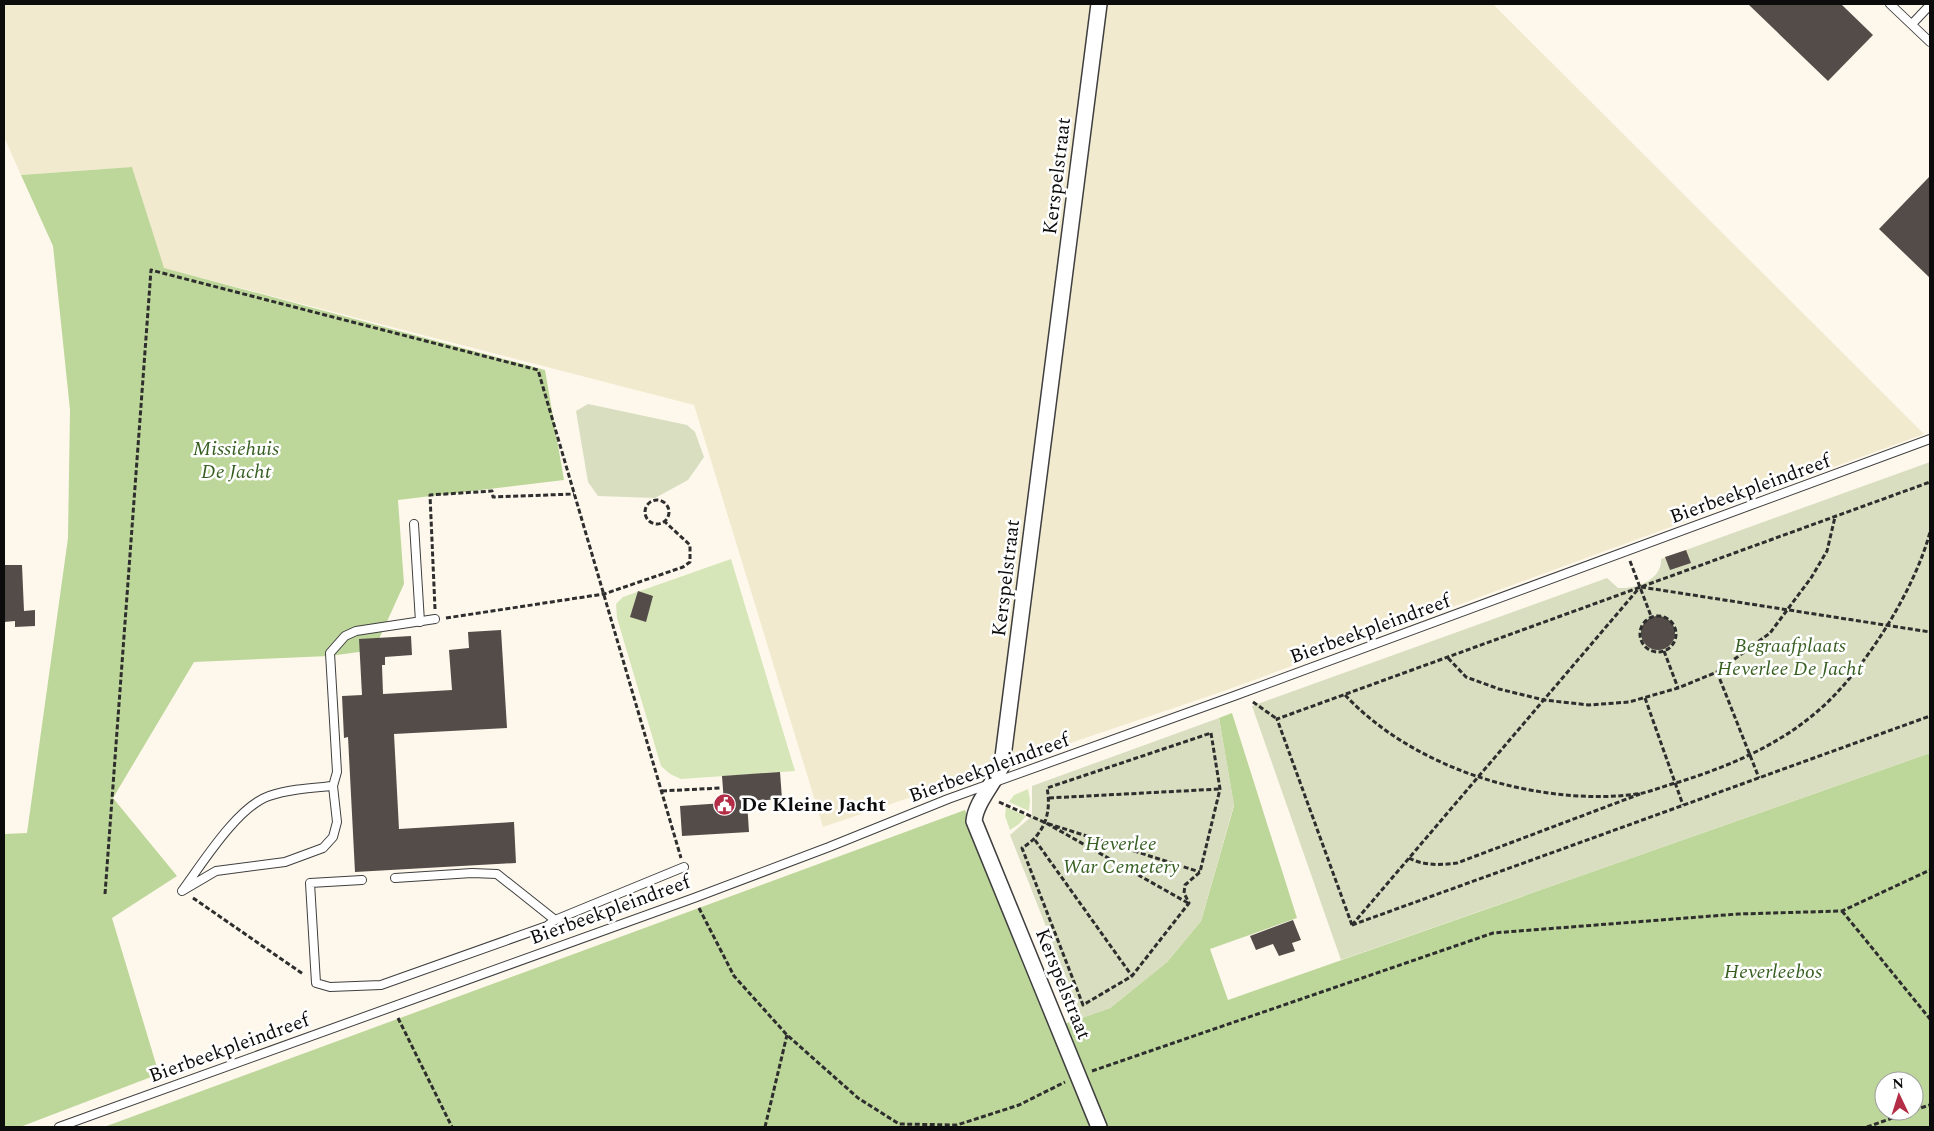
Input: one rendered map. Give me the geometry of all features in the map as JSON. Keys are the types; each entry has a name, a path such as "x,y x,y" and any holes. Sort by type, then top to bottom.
{"street":[{"name":"Kerspelstraat","path":"1099,4 1002,765 994,783 975,808 974,821 1099,1127"}],"lane":[{"path":"1890,4 1930,42"},
{"path":"1912,24 1930,5"},
{"name":"Bierbeekpleindreef","path":"59,1127 694,898 994,783 1930,439"},
{"path":"414,524 420,622"},
{"path":"182,890 216,871 285,862 323,848 333,837 338,822 333,786 337,772 330,653 345,636 356,631 435,619"},
{"path":"182,890 239,817 253,804 268,796 302,788 333,786"},
{"path":"362,880 310,883 316,983 330,987 381,985 547,926 555,920 684,867"},
{"path":"395,878 472,873 496,874 555,920"}],"path":[{"path":"105,894 151,270 538,370 684,867"},
{"path":"1277,719 1930,482"},
{"path":"574,494 493,497 492,491 430,495 435,619 604,594 683,567 690,562 690,545 664,521"},
{"path":"658,500 667,507 668,514 664,521 657,524 647,519 644,512 650,502 658,500"},
{"path":"1448,658 1466,677 1499,690 1544,700 1589,705 1629,702 1678,688 1717,672 1770,633 1789,609 1827,551 1835,517"},
{"path":"1410,858 1417,862 1443,865 1457,863 1643,793 1713,771 1750,756 1786,734 1820,709 1848,678 1888,624 1905,595 1924,555 1930,532"},
{"path":"1627,551 1651,616"},
{"path":"1640,586 1930,632"},
{"path":"1352,926 1640,586"},
{"path":"1651,616 1662,616 1676,627 1676,639 1669,649 1664,651 1650,650 1641,642 1642,624 1651,616"},
{"path":"1664,651 1678,688"},
{"path":"1717,672 1759,778"},
{"path":"1242,693 1277,719 1352,926"},
{"path":"1345,695 1363,714 1395,737 1435,760 1478,778 1516,789 1551,794 1643,793"},
{"path":"1644,698 1683,806"},
{"path":"1352,926 1930,716"},
{"path":"1211,733 1220,789 1200,872 1185,885 1184,893 1189,904 1132,976 1083,1005 1022,848 1035,840 1046,823 1049,798 1047,788 1211,733"},
{"path":"662,791 720,788"},
{"path":"1049,798 1220,789"},
{"path":"985,796 1046,823 1189,904"},
{"path":"1046,823 1200,872"},
{"path":"1035,840 1132,976"},
{"path":"694,898 734,976 787,1035 858,1098 899,1124 957,1125 1019,1105 1078,1076 1494,933 1738,914 1842,912 1930,870"},
{"path":"182,890 316,983"},
{"path":"1842,912 1930,1019"},
{"path":"392,1006 452,1127"},
{"path":"765,1127 787,1035"},
{"path":"1867,1127 1884,1121"}],"shaded area":[{"path":"4,4 1493,4 1924,434 1224,691 823,827 694,405 163,268 132,167 21,175 4,137"}],"green space":[{"name":"Missiehuis De Jacht","path":"132,167 164,268 545,370 564,480 398,500 404,584 374,650 329,656 194,662 113,798 177,876 112,918 159,1074 20,1127 4,1127 4,834 27,833 68,538 70,410 53,246 21,175"},
{"path":"588,404 687,425 695,432 704,457 688,480 655,498 598,496 588,482 576,411"},
{"name":"Begraafplaats Heverlee De Jacht","path":"1930,462 1930,753 1341,960 1252,706 1607,578 1618,588 1640,585 1653,578 1660,566 1661,559"},
{"path":"731,559 795,771 681,779 670,774 661,766 617,618 616,604 623,597"},
{"name":"Heverleebos","path":"1232,713 1297,918 1210,949 1228,1000 1930,753 1930,1127 104,1127 965,810 1050,1029 1110,1008 1167,962 1201,921 1234,806 1219,718"},
{"name":"Heverlee War Cemetery","path":"1219,718 1234,805 1201,921 1167,962 1110,1008 1082,1018 1010,835 1032,816 1032,786"},
{"path":"1028,789 1029,811 1009,802 1014,795"},
{"path":"1006,807 1026,816 1010,830 1005,816"}],"building":[{"path":"1748,4 1841,4 1873,35 1828,81"},
{"path":"1930,176 1930,278 1879,229"},
{"path":"1686,550 1691,563 1670,570 1665,557"},
{"path":"4,565 22,565 24,611 35,610 35,626 15,627 15,621 4,622"},
{"path":"638,591 653,596 646,622 630,617"},
{"path":"1658,616 1670,621 1675,633 1670,645 1658,650 1646,645 1641,633 1646,621"},
{"path":"501,630 507,728 394,734 399,829 514,822 516,863 355,872 348,737 344,738 342,696 362,695 359,639 411,636 412,655 385,657 385,665 382,665 383,694 452,690 449,650 469,648 468,632"},
{"name":"De Kleine Jacht","path":"780,772 782,799 747,801 749,832 682,836 680,806 724,803 722,776"},
{"path":"1293,920 1301,940 1292,943 1295,951 1279,956 1273,944 1256,950 1250,936"}],"place":[{"name":"De Kleine Jacht","path":"725,805"}]}
